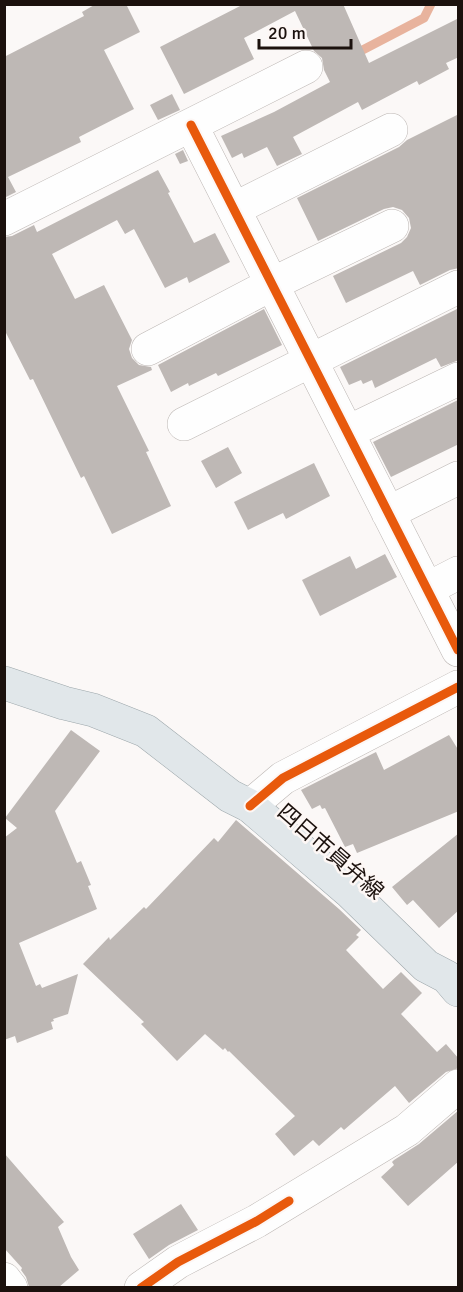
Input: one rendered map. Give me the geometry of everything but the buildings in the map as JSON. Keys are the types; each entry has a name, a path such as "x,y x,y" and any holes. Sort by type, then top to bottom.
{"main road":[{"name":"四日市員弁線","path":"4,683 93,710 146,731 230,796 250,806 350,892 426,966 447,977 459,990"}],"street":[{"path":"4,219 195,134 306,67"},
{"path":"234,209 391,130"},
{"path":"195,134 459,650"},
{"path":"148,349 272,284 392,226"},
{"path":"184,424 459,287"},
{"path":"348,432 459,379"},
{"path":"388,513 459,477"},
{"path":"427,589 459,573"},
{"path":"250,806 283,778 459,687"},
{"path":"141,1287 178,1262 257,1221 407,1130 459,1086"},
{"path":"4,1279 11,1287"}],"waterway":[{"path":"353,55 424,18 431,4"}],"cycle path":[{"path":"191,125 458,650"},
{"path":"250,806 283,778 458,687"},
{"path":"141,1288 178,1262 257,1221 289,1201"}]}
